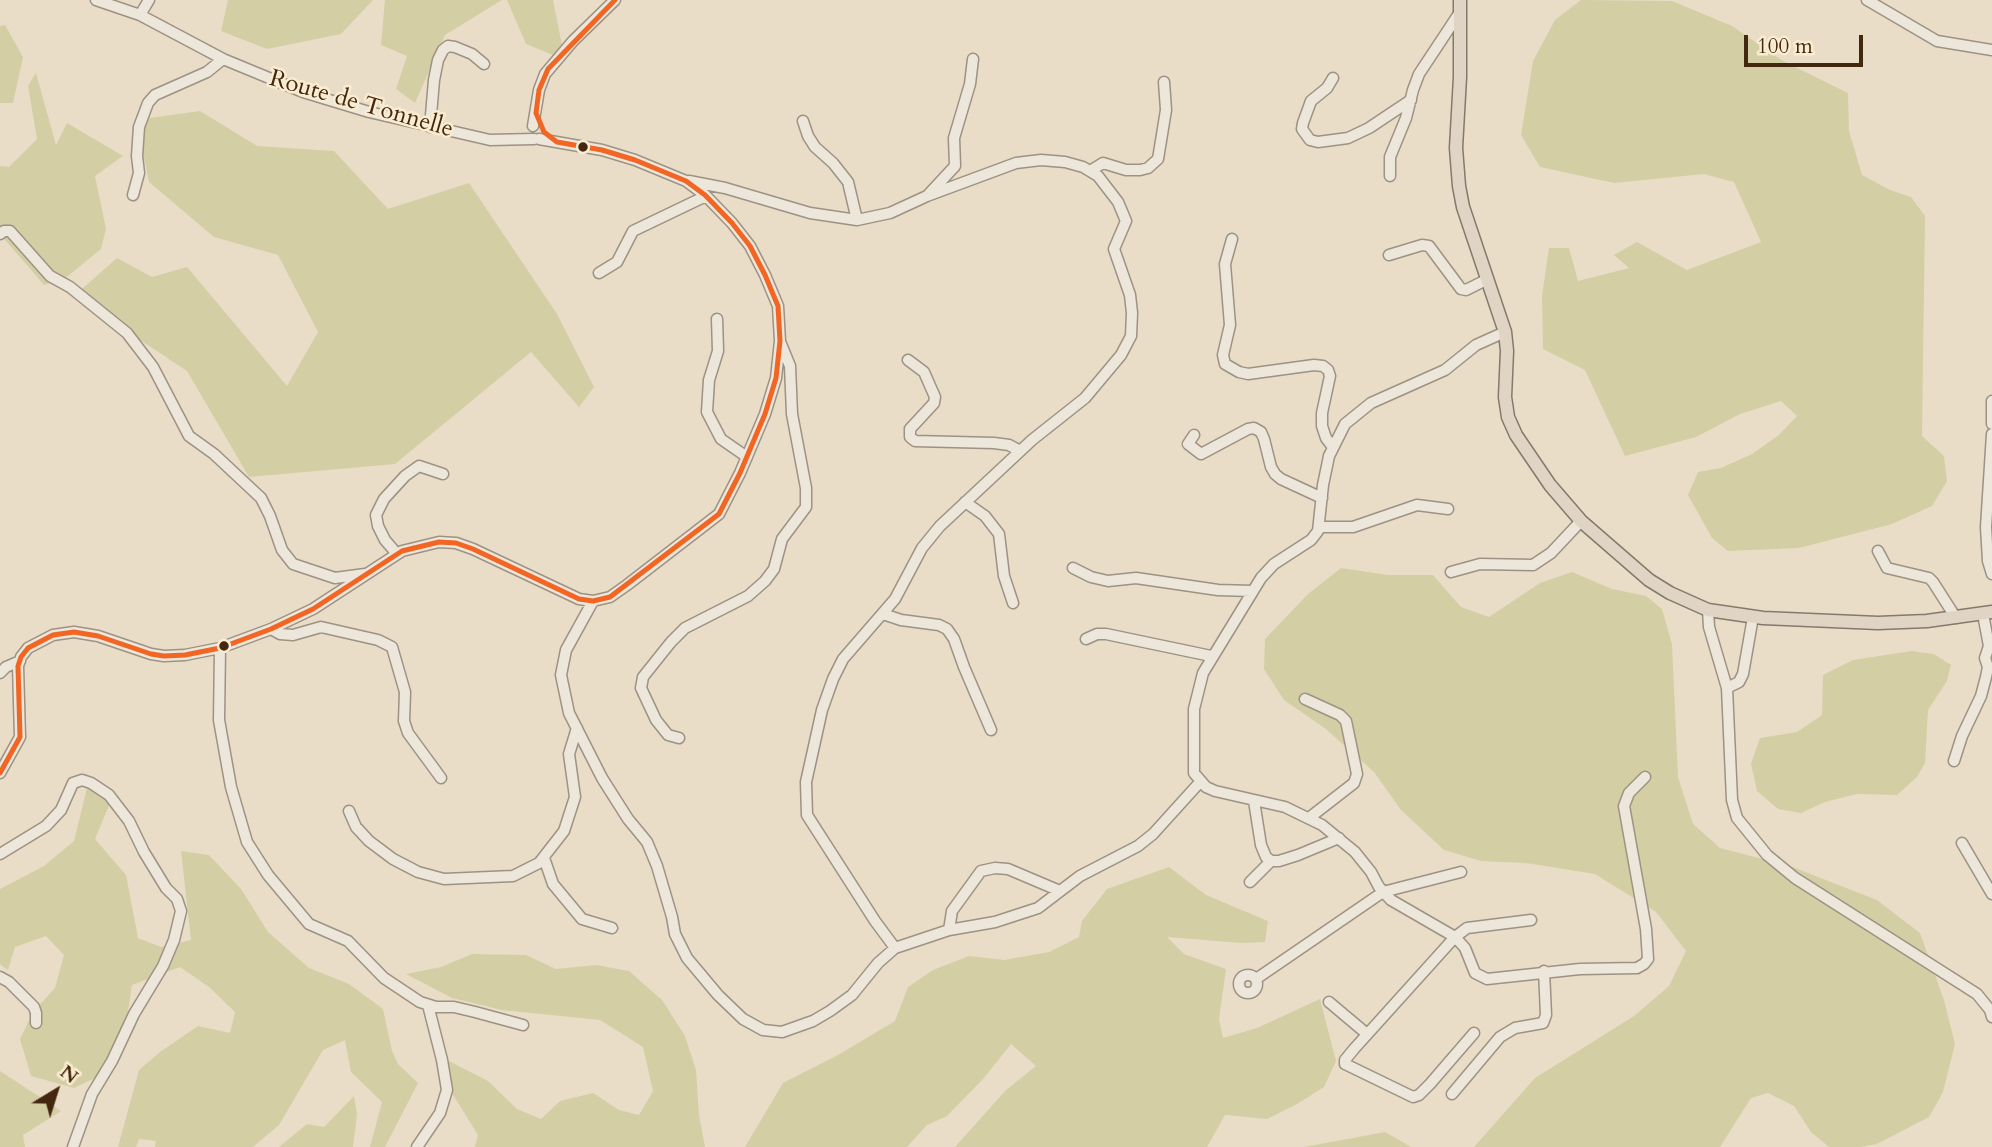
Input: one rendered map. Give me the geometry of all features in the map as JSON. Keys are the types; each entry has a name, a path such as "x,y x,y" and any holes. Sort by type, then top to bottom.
{"main road":[{"path":"1460,6 1457,170 1463,207 1505,332 1505,397 1508,417 1516,435 1550,485 1581,521 1649,580 1708,610 1753,617 1878,623 1988,613"}],"street":[{"name":"Route de Tonnelle","path":"96,0 140,15 223,59 282,85 369,111 490,140 517,139 537,132"},
{"path":"140,15 149,0"},
{"path":"615,0 580,33 548,69 539,90 537,132 557,142 602,150 686,181 725,188 810,213 857,220 890,213 1002,167 1029,160 1065,162 1090,171 1104,182 1124,212 1126,221 1114,249 1130,295 1132,313 1131,336 1121,355 1085,398 1020,451 965,502 922,548 895,599 850,650 837,670 822,710 805,797 807,815 810,824 895,948"},
{"path":"1867,0 1937,41 1992,50"},
{"path":"1390,176 1390,157 1406,118 1419,74 1460,6"},
{"path":"430,127 434,80 443,50 448,46 455,47 484,64"},
{"path":"133,194 139,173 139,127 148,103 155,95 207,72 223,59"},
{"path":"927,196 955,166 954,138 970,84 973,59"},
{"path":"1333,78 1327,88 1311,101 1302,130 1310,140 1318,142 1348,138 1369,128 1411,100"},
{"path":"1090,171 1103,163 1126,170 1140,170 1158,159 1166,110 1164,82"},
{"path":"803,121 815,147 848,182 857,220"},
{"path":"0,773 20,737 20,661 28,648 53,635 74,632 98,636 150,654 164,656 186,655 220,648 271,629 313,608 397,554 420,545 439,542 456,543 579,599 593,601 610,597 711,522 724,505 765,414 776,378 780,341 778,306 750,246 732,223 686,181"},
{"path":"599,273 617,262 627,239 638,228 706,197"},
{"path":"0,234 10,231 50,276 70,287 127,333 153,367 188,436 214,454 261,498 282,550 293,564 335,578 368,574"},
{"path":"1232,239 1225,264 1230,325 1223,355 1225,364 1248,374 1323,366 1330,376 1322,412 1322,426 1332,446"},
{"path":"1389,255 1422,245 1429,246 1461,289 1466,290 1488,279"},
{"path":"717,319 718,351 709,380 707,412 721,439 747,457"},
{"path":"1505,332 1476,345 1445,370 1363,408 1345,424 1332,446 1322,498 1320,527 1311,540 1268,570 1211,656 1203,673 1194,709 1194,769 1206,787 1285,807 1309,818 1339,838 1364,863 1391,900 1455,937 1465,948 1475,973 1486,979 1544,971 1636,968 1647,959 1646,929 1624,806 1629,793 1645,777"},
{"path":"679,738 668,735 656,720 641,688 643,677 685,628 748,596 765,581 774,569 782,539 806,507 806,488 792,414 790,366 780,341"},
{"path":"908,360 925,372 935,397 934,403 909,429 910,437 915,441 994,443 1009,445 1020,451"},
{"path":"1992,401 1992,424"},
{"path":"1194,435 1188,444 1201,454 1254,428 1261,432 1275,474 1322,498"},
{"path":"1992,435 1986,527 1988,562 1992,574"},
{"path":"397,554 378,526 376,515 384,499 419,466 443,474"},
{"path":"965,502 985,516 999,534 1003,576 1013,603"},
{"path":"1320,527 1353,527 1417,505 1448,509"},
{"path":"1451,572 1480,564 1533,565 1551,553 1581,521"},
{"path":"1878,551 1887,568 1929,578 1956,618"},
{"path":"1073,568 1091,577 1108,581 1136,578 1217,590 1252,592"},
{"path":"593,601 566,650 561,675 569,713 602,778 628,819 647,842 673,917 676,934 687,958 718,995 743,1019 763,1030 782,1032 813,1021 852,995 878,963 895,948 949,930 995,922 1038,908 1080,876 1138,846 1153,834 1201,781"},
{"path":"1708,610 1709,627 1727,688 1732,800 1737,818 1767,855 1795,878 1879,934 1948,974 1977,994 1991,1010"},
{"path":"1954,761 1986,677 1988,613"},
{"path":"883,614 947,629 954,639 992,730"},
{"path":"1727,688 1739,682 1743,674 1753,617"},
{"path":"271,629 281,634 293,635 321,627 379,640 392,647 404,692 404,720 408,733 441,778"},
{"path":"1086,639 1097,634 1106,634 1211,656"},
{"path":"220,648 219,720 231,787 247,842 268,875 309,924 348,942 384,978 428,1004 475,1012 523,1025"},
{"path":"0,673 20,661"},
{"path":"1305,699 1340,715 1346,721 1357,774 1354,783 1309,818"},
{"path":"349,811 356,827 380,850 403,865 431,877 505,878 528,869 544,858 564,831 575,797 569,754 577,728"},
{"path":"0,854 46,825 61,810 73,783 82,780 109,795 129,821 144,852 180,904 180,922 163,966 134,1014 86,1106 73,1147"},
{"path":"1254,801 1261,845 1270,861 1298,855 1339,838"},
{"path":"1962,843 1992,894"},
{"path":"544,858 553,884 582,919 612,928"},
{"path":"1250,882 1270,861"},
{"path":"949,930 952,911 981,871 1008,869 1060,891"},
{"path":"1256,979 1383,892 1461,872"},
{"path":"1474,1033 1430,1084 1413,1097 1345,1064 1345,1060 1367,1034 1455,937 1467,928 1531,920"},
{"path":"1452,1094 1500,1037 1515,1028 1543,1023 1546,1015 1544,971"},
{"path":"0,977 9,982 34,1007 36,1023"},
{"path":"1329,1002 1367,1034"},
{"path":"417,1147 440,1113 447,1090 428,1004"}],"shaded area":[{"path":"228,0 373,0 341,34 267,49 221,31"},
{"path":"385,0 502,0 445,35 415,103 396,89 407,56 381,45"},
{"path":"507,0 553,0 565,60 526,44"},
{"path":"1581,0 1672,1 1732,26 1783,61 1848,93 1849,131 1862,175 1890,190 1911,197 1925,216 1922,436 1944,456 1947,481 1932,506 1892,524 1799,548 1728,551 1712,538 1688,495 1698,472 1721,468 1752,454 1779,435 1797,416 1781,401 1740,414 1696,437 1625,456 1585,370 1543,349 1542,296 1549,248 1569,248 1578,281 1629,268 1614,255 1637,242 1687,270 1761,242 1734,182 1704,174 1614,183 1540,167 1521,135 1533,61 1555,20"},
{"path":"5,25 23,57 13,103 0,103 0,26"},
{"path":"36,73 56,145 67,123 123,156 95,176 106,229 101,249 63,280 44,285 0,234 0,166 9,167 37,139 28,86"},
{"path":"200,111 257,146 334,151 388,209 469,183 557,314 594,387 579,407 531,352 395,464 249,477 187,371 74,296 117,258 152,277 187,267 287,386 318,332 278,255 214,237 149,182 139,133 150,118"},
{"path":"1341,568 1388,575 1433,575 1461,607 1489,617 1540,583 1572,572 1612,589 1646,596 1662,609 1672,644 1678,777 1693,824 1720,848 1790,866 1877,900 1920,933 1944,1000 1955,1044 1943,1092 1929,1117 1877,1144 1829,1147 1811,1132 1794,1106 1768,1093 1751,1098 1720,1147 1474,1147 1535,1078 1634,1016 1669,986 1686,951 1656,912 1595,874 1526,863 1481,861 1444,850 1401,810 1374,772 1326,729 1284,700 1264,669 1265,639 1308,594"},
{"path":"1912,651 1934,654 1951,665 1947,681 1928,710 1925,763 1917,777 1897,795 1857,794 1825,802 1801,813 1778,809 1757,791 1751,764 1760,738 1797,732 1822,715 1823,675 1853,660"},
{"path":"88,784 111,801 95,839 126,875 138,938 161,947 191,940 181,851 209,855 241,889 268,932 309,968 349,984 383,1009 392,1051 398,1064 418,1083 385,1147 370,1147 382,1102 351,1072 345,1040 323,1050 279,1125 253,1147 155,1147 156,1141 139,1139 136,1147 118,1147 139,1070 198,1026 230,1033 235,1012 209,987 180,967 132,985 127,1018 97,1077 74,1088 31,1076 20,1039 33,1012 55,988 64,955 46,936 15,947 8,970 0,964 0,889 44,866 74,841"},
{"path":"1169,867 1206,895 1268,921 1265,942 1241,943 1167,937 1184,954 1226,969 1219,1019 1223,1038 1257,1028 1320,999 1336,1061 1324,1087 1267,1119 1225,1115 1207,1147 955,1147 1006,1090 1036,1066 1011,1044 984,1078 947,1116 927,1125 907,1147 745,1147 783,1083 838,1055 895,1021 908,987 933,970 969,956 1004,960 1049,952 1079,937 1082,921 1107,889"},
{"path":"472,954 526,955 556,969 596,965 629,971 662,1000 685,1036 696,1070 699,1115 705,1147 475,1147 478,1135 450,1090 445,1059 488,1081 517,1109 541,1119 560,1101 593,1093 619,1110 639,1115 653,1091 643,1047 600,1020 502,1010 452,998 406,974 441,967"},
{"path":"0,1071 61,1111 23,1135 25,1147 0,1147"},
{"path":"354,1096 357,1114 353,1147 279,1147 307,1124 324,1127"},
{"path":"1385,1132 1411,1147 1304,1147"}],"transit line":[{"path":"0,773 20,737 18,666 21,657 28,648 53,635 74,632 98,636 164,656 220,648 271,629 313,609 402,551 439,542 456,543 473,549 579,599 593,601 610,597 719,514 765,414 776,378 780,341 778,306 765,275 750,246 732,223 705,195 686,181 602,150 557,142 544,132 536,113 539,90 548,69 615,0"}]}
